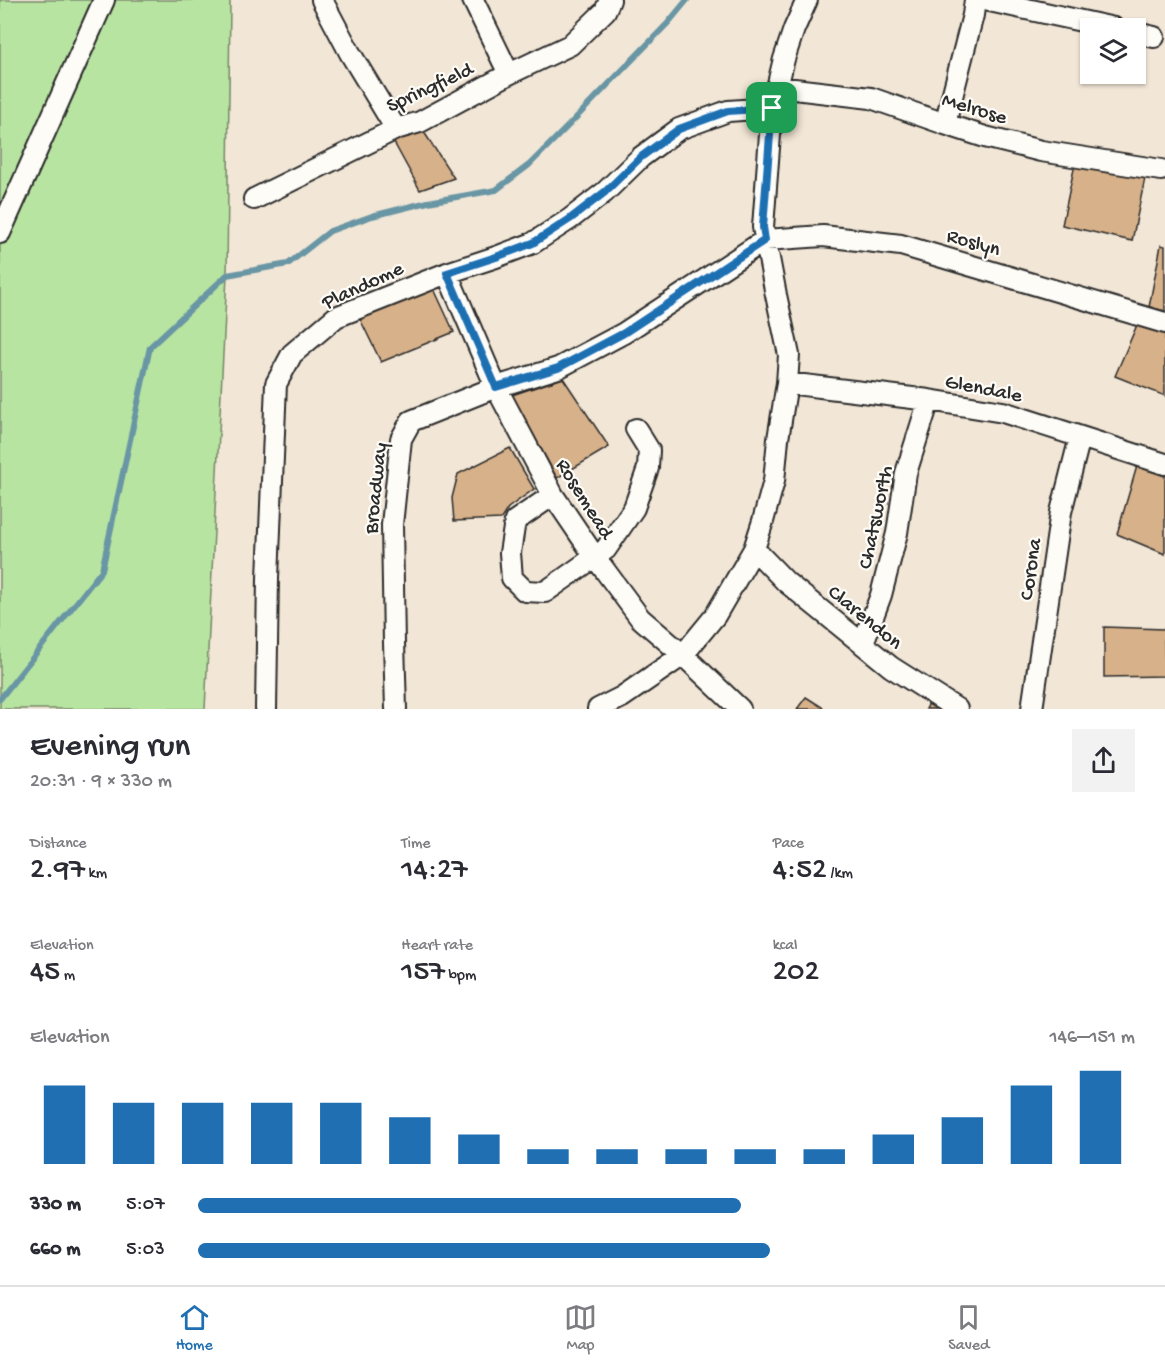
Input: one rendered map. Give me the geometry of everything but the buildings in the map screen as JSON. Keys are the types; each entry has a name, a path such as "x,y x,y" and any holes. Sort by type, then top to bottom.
{"street":[{"path":"0,233 104,0"},
{"path":"322,0 396,129"},
{"path":"473,0 509,74"},
{"name":"Springfield","path":"254,199 396,129 420,122 509,74 570,45 605,11 610,0"},
{"path":"598,709 622,697 683,655 715,616 753,549 774,481 789,355 763,227 772,108 784,59 807,0"},
{"path":"945,124 975,0"},
{"path":"985,0 1080,21"},
{"name":"Melrose","path":"777,87 872,98 985,137 1041,151 1161,170"},
{"name":"Plandome","path":"266,709 268,578 276,384 292,354 336,317 447,273 533,243 605,192 641,157 679,129 728,111 772,108"},
{"name":"Roslyn","path":"765,240 823,236 901,245 1165,323"},
{"name":"Broadway","path":"396,709 392,525 401,439 411,422 496,387 558,368 624,333 765,240"},
{"name":"Rosemead","path":"447,273 496,387 553,495 640,618 740,709"},
{"name":"Glendale","path":"787,383 929,400 1003,412 1165,464"},
{"name":"Chatsworth","path":"863,644 881,595 897,533 906,473 929,400"},
{"path":"553,495 515,521 510,553 512,578 525,591 544,592 606,549 634,508 648,468 649,450 636,429"},
{"name":"Corona","path":"1032,709 1061,512 1080,436"},
{"name":"Clarendon","path":"753,549 786,582 891,667 957,709"}],"green space":[{"path":"0,0 230,0 227,275 205,709 0,709"}],"waterway":[{"path":"0,699 102,570 150,347 227,275 288,264 330,231 372,216 428,202 496,190 529,165 668,23 687,0"}],"route":[{"path":"772,108 763,227 765,240 624,333 558,368 496,387 447,273 533,243 570,219 605,192 641,157 679,129 728,111 772,108"}]}
